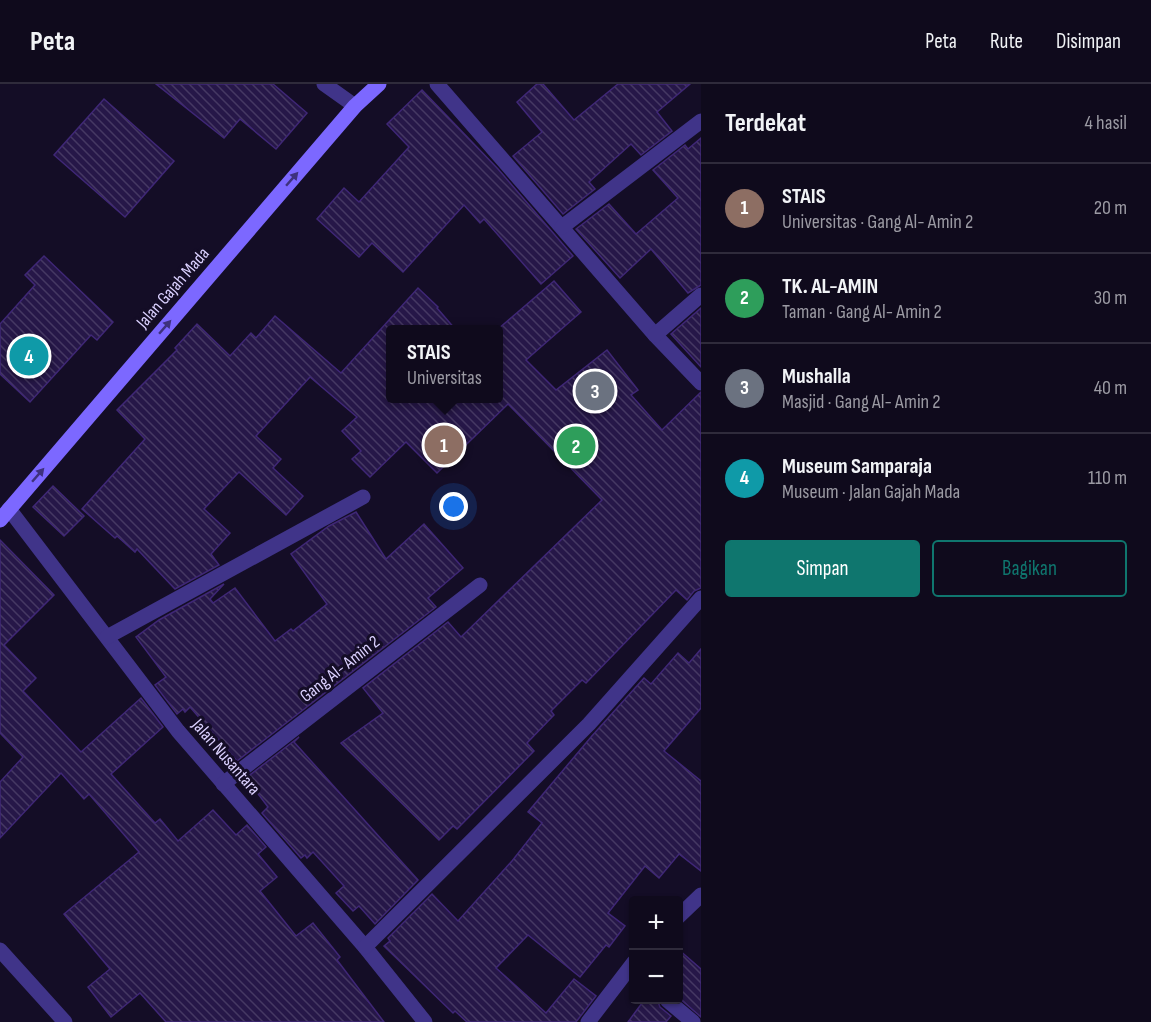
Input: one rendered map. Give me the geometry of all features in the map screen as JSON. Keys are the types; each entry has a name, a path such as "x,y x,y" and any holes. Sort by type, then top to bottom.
{"main road":[{"name":"Jalan Gajah Mada","path":"5,514 355,106 379,84"}],"street":[{"path":"324,84 355,106"},
{"path":"437,84 655,335 701,382"},
{"path":"562,227 701,121"},
{"path":"655,335 701,295"},
{"path":"106,637 363,497"},
{"name":"Jalan Nusantara","path":"5,514 106,637 178,731 365,947 425,1022"},
{"name":"Gang Al- Amin 2","path":"223,784 480,585"},
{"path":"365,947 589,724 701,598"},
{"path":"688,612 701,623"},
{"path":"683,912 701,895"},
{"path":"0,950 65,1022"},
{"path":"588,1022 629,971"},
{"path":"673,1004 693,1022"}],"building":[{"path":"156,84 273,84 307,113 276,149 240,119 224,138"},
{"path":"537,84 543,84 574,120 618,84 690,84 657,112 672,131 641,155 631,144 589,182 595,189 563,214 513,156 542,132 517,102"},
{"path":"422,90 498,169 573,256 541,284 484,219 480,223 464,205 403,272 372,243 359,257 317,219 344,188 359,202 409,147 387,124"},
{"path":"104,99 174,161 125,217 54,155"},
{"path":"701,138 701,285 688,293 651,249 620,278 576,229 609,204 636,234 678,198 653,170 685,145 688,149"},
{"path":"44,256 113,322 97,340 91,335 30,402 0,374 0,324 35,285 25,275"},
{"path":"554,281 581,312 526,360 556,390 607,350 638,390 631,395 662,430 701,392 701,588 694,591 687,600 676,590 586,683 582,680 551,711 554,715 527,743 534,751 457,829 453,826 439,840 341,743 383,713 363,688 448,622 461,637 602,500 508,404 437,473 406,442 370,477 352,459 361,451 342,431 357,417 310,377 256,436 281,459 273,468 303,496 286,515 239,472 204,509 230,533 211,554 219,565 175,589 137,549 135,552 117,536 115,538 82,509 145,439 117,410 177,350 175,348 197,324 230,356 251,333 256,338 275,316 341,373 418,288 438,307 452,325 386,325 386,403 503,403 503,325"},
{"path":"701,308 701,367 671,334"},
{"path":"53,486 84,516 64,536 33,507"},
{"path":"356,512 386,559 424,524 463,568 428,598 436,607 237,761 190,707 185,712 183,709 177,714 155,685 166,677 136,637 159,620 224,584 210,599 213,603 235,588 275,641 291,629 293,631 327,604 291,554 329,526"},
{"path":"0,540 54,595 4,645 36,678 23,691 81,752 141,698 163,727 111,774 155,823 160,819 178,841 213,810 236,835 247,825 266,847 258,854 277,877 260,891 296,936 313,923 340,957 337,960 384,1022 166,1022 140,993 111,1017 88,987 110,969 64,914 139,852 89,794 84,799 61,773 0,838 0,782 23,757 0,733"},
{"path":"701,649 701,708 664,751 701,781 701,871 679,854 659,878 645,866 608,913 625,926 609,947 606,945 580,977 528,935 496,968 546,1013 574,979 596,996 576,1022 467,1022 455,1011 453,1013 384,946 390,941 388,938 432,894 458,921 512,861 542,823 528,812 591,737 644,678 651,684 678,653 689,663"},
{"path":"299,737 294,742 418,880 375,924 359,906 353,911 336,893 344,886 313,852 307,858 305,855 301,858 262,813 268,807 246,778"},
{"path":"683,953 701,969 701,1017 683,1001"},
{"path":"641,1004 659,1004 671,1016 666,1022 628,1022"}],"place":[{"name":"Museum Samparaja","path":"29,356"},
{"name":"Mushalla","path":"595,391"},
{"name":"STAIS","path":"444,445"},
{"name":"TK. AL-AMIN","path":"576,446"}]}
